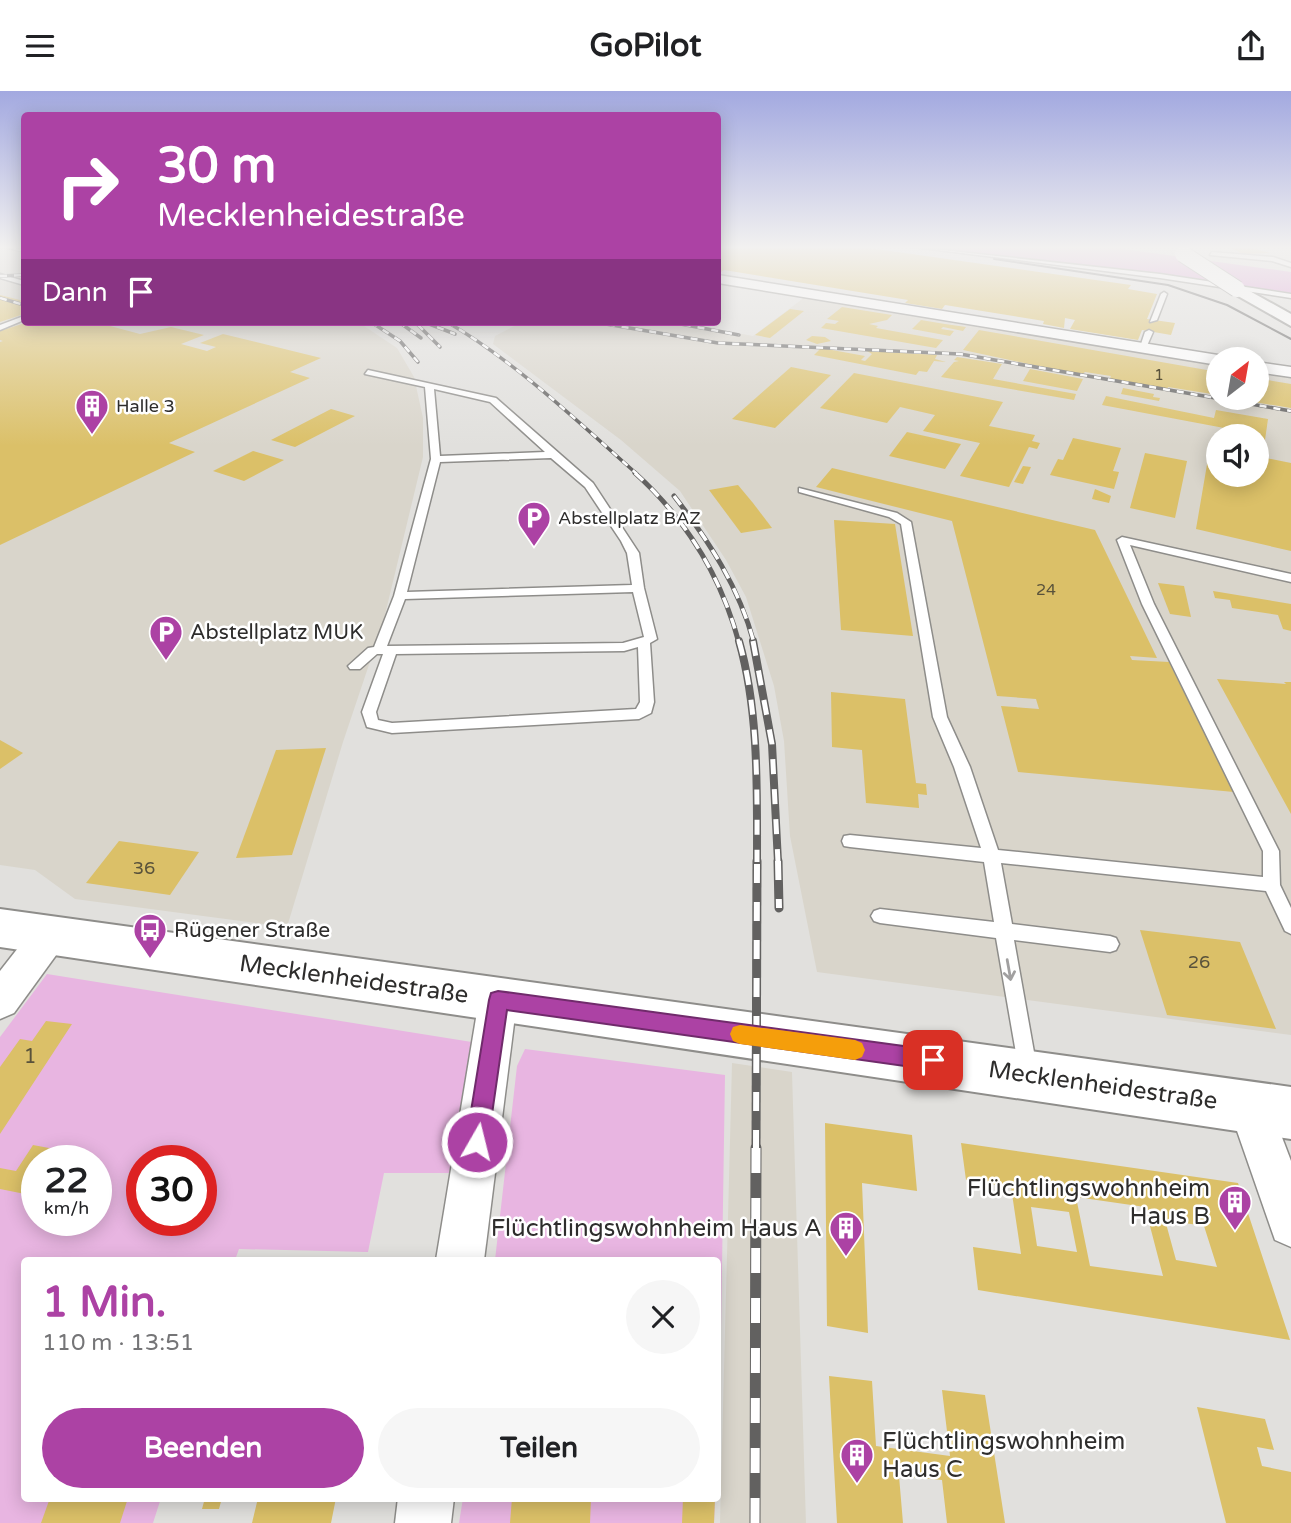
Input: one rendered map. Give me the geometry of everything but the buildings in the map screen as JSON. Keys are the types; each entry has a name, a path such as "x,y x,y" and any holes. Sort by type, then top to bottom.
{"main road":[{"name":"Mecklenheidestraße","path":"0,928 1270,1109"}],"street":[{"path":"926,313 1206,359"},
{"path":"1269,369 1291,372"},
{"path":"0,1001 49,936"},
{"path":"460,1257 498,1000"},
{"path":"1270,1109 1291,1224"},
{"path":"423,1523 426,1502"}],"lane":[{"path":"1153,320 1156,313"},
{"path":"0,328 21,319"},
{"path":"1142,348 1149,332"},
{"path":"355,666 373,651 624,647 644,644 651,639 638,588 633,554 589,485 494,400 368,372"},
{"path":"429,385 436,459 369,712 372,724 392,728 639,714 646,710 647,702 644,644"},
{"path":"436,459 553,455"},
{"path":"803,490 892,515 906,522 940,717 962,767 991,854 1027,1075"},
{"path":"1291,578 1122,540 1148,604 1271,851 1271,885 1291,926"},
{"path":"400,596 638,588"},
{"path":"850,841 1271,885"},
{"path":"880,916 1110,944"}],"shaded area":[{"path":"0,313 21,313 21,326 364,326 397,348 414,377 423,418 423,457 383,623 343,742 287,927 75,899 35,870 0,865"},
{"path":"784,313 926,313 1206,358 1206,410 1269,410 1269,369 1291,372 1291,1035 817,972 790,836 784,741 774,686 746,597 726,560 680,491 621,440 493,344 495,336 514,326 699,326 753,336"},
{"path":"47,974 478,1043 459,1173 384,1173 368,1252 239,1249 236,1257 21,1257 21,1502 160,1502 153,1523 0,1523 0,1037"},
{"path":"525,1049 725,1075 721,1331 721,1257 495,1257 517,1066"},
{"path":"732,1063 792,1072 806,1523 720,1523"},
{"path":"462,1502 715,1502 714,1523 459,1523"}],"tram line":[{"path":"1242,313 1291,339"}],"railway":[{"path":"377,326 400,341 418,362"},
{"path":"404,326 421,338"},
{"path":"419,326 440,347"},
{"path":"434,326 455,334"},
{"path":"454,326 522,374 637,474"},
{"path":"618,326 718,343 960,354 1291,411"},
{"path":"691,326 739,335"},
{"path":"635,473 686,529 699,550 722,595 739,643"},
{"path":"674,496 722,565 748,622 754,643"},
{"path":"739,641 746,668 753,723 757,779 757,861"},
{"path":"753,641 772,744 778,862"},
{"path":"756,1149 757,861"},
{"path":"778,861 779,908"},
{"path":"755,1523 756,1148"}],"slow traffic":[{"path":"740,1034 855,1050"}],"place":[{"name":"Halle 3","path":"92,436"},
{"name":"Abstellplatz BAZ","path":"534,548"},
{"name":"Abstellplatz MUK","path":"166,662"},
{"name":"Rügener Straße","path":"150,960"},
{"name":"Flüchtlingswohnheim Haus B","path":"1235,1232"},
{"name":"Flüchtlingswohnheim Haus A","path":"846,1258"},
{"name":"Flüchtlingswohnheim Haus C","path":"857,1485"}],"route":[{"path":"477,1142 498,1000 933,1060"}]}
